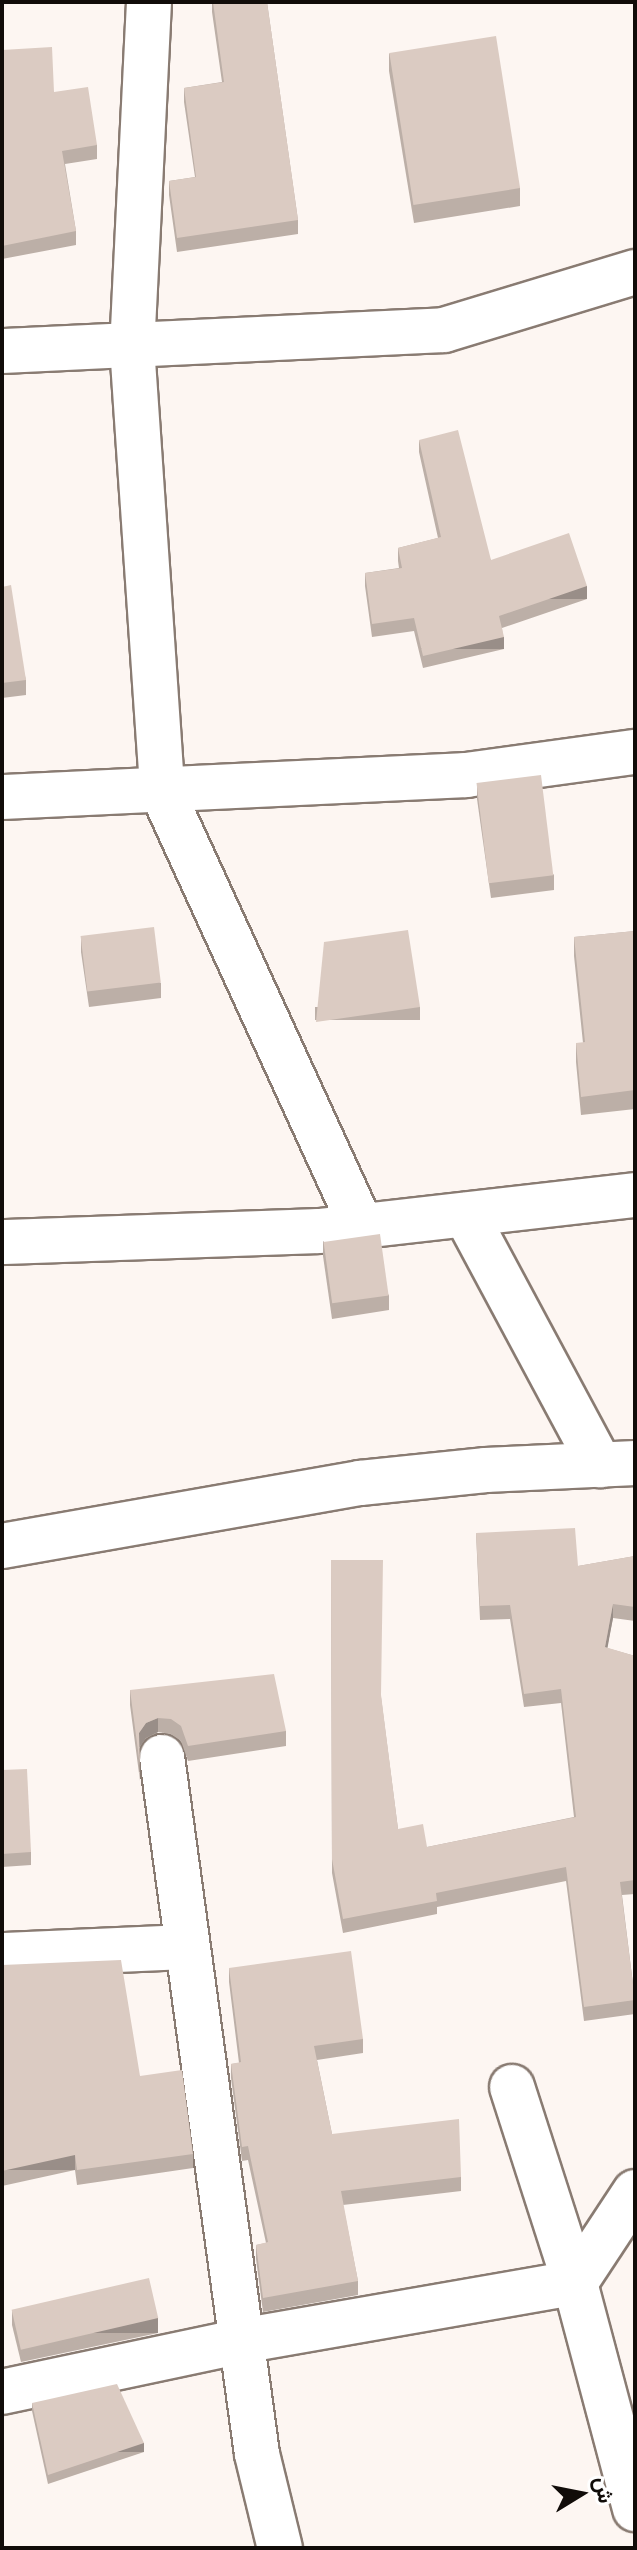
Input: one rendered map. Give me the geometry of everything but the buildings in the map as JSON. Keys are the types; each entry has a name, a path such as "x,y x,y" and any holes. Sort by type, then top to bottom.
{"street":[{"path":"149,2 132,346 162,791 362,1227"},
{"path":"2,351 444,330 635,272"},
{"path":"2,797 466,775 635,752"},
{"path":"2,1242 362,1227 635,1195"},
{"path":"2,1546 360,1483 486,1470 618,1464 466,1215"},
{"path":"162,1757 257,2454 280,2548"},
{"path":"2,1955 187,1947"},
{"path":"512,2087 575,2283 635,2509"},
{"path":"2,2392 241,2341 575,2283 635,2192"}]}
